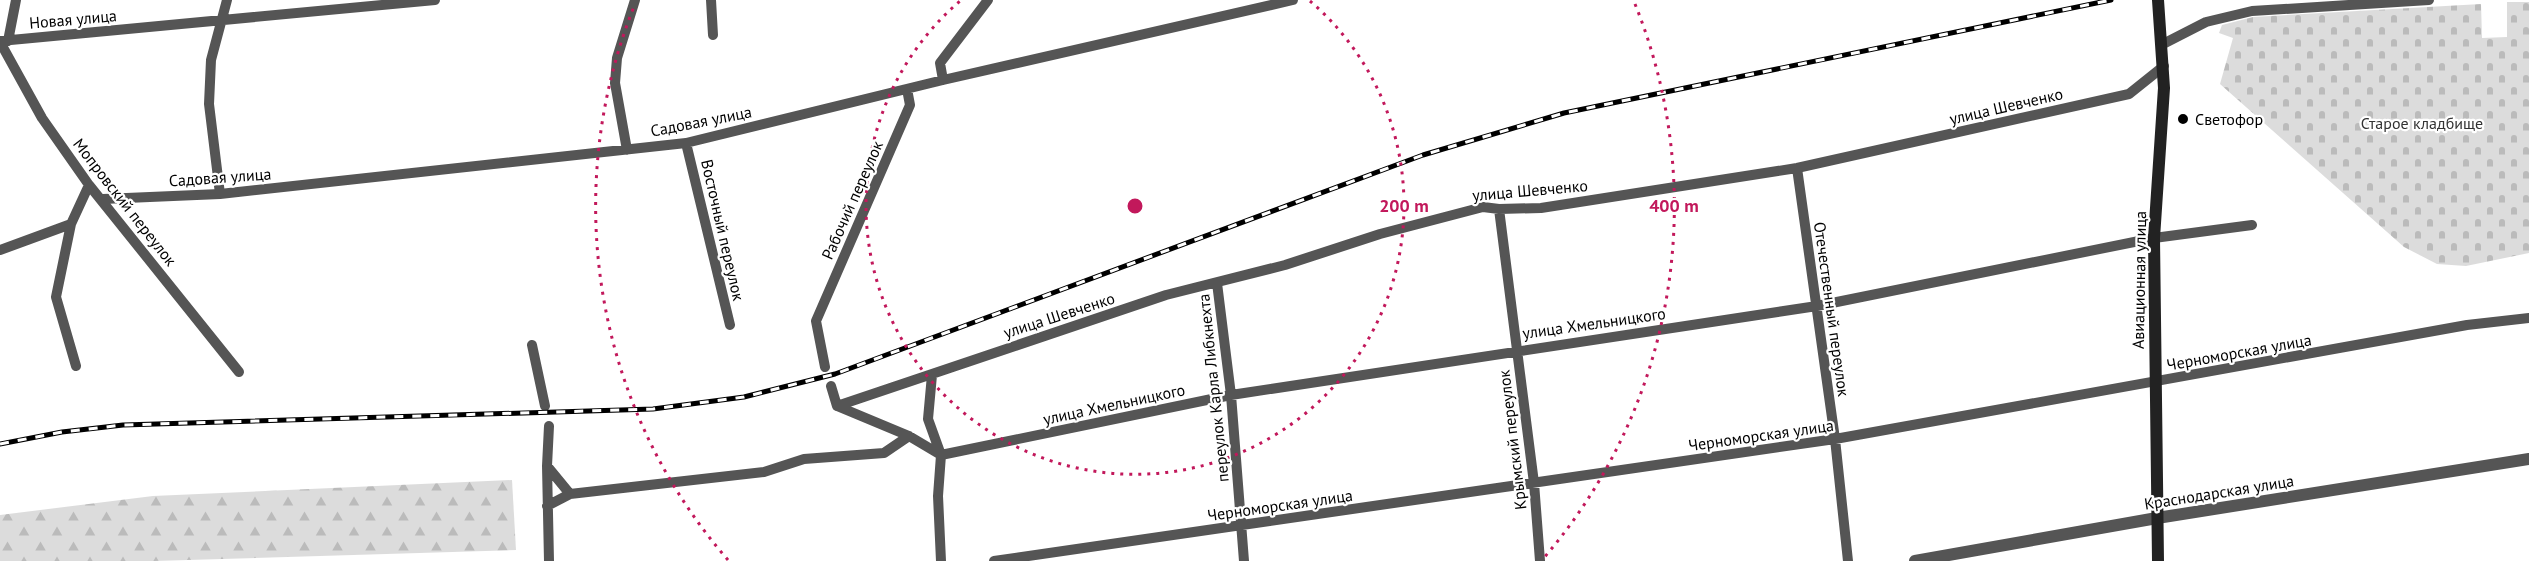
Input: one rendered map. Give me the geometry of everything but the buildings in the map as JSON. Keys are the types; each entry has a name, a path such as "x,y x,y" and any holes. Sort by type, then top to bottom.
{"main road":[{"name":"Авиационная улица","path":"2158,0 2164,66 2154,238 2158,561"}],"street":[{"path":"3,41 16,0"},
{"path":"220,194 209,104 212,60 227,0"},
{"name":"Новая улица","path":"3,41 435,0"},
{"path":"627,150 615,83 616,58 635,0"},
{"path":"711,0 713,34"},
{"path":"943,80 940,63 988,0"},
{"name":"Садовая улица","path":"102,199 220,194 686,142 943,80 1293,0"},
{"path":"2163,44 2206,22 2252,11 2429,0"},
{"name":"Мопровский переулок","path":"3,41 42,118 89,184 240,372"},
{"name":"улица Шевченко","path":"837,406 1166,295 1285,265 1380,234 1483,207 1540,208 1797,168 2129,94 2164,66"},
{"name":"Рабочий переулок","path":"825,366 816,321 910,105 907,89"},
{"name":"Восточный переулок","path":"686,142 730,325"},
{"name":"Отечественный переулок","path":"1797,168 1835,439 1848,561"},
{"path":"76,366 56,297 71,224 89,184"},
{"name":"Крымский переулок","path":"1499,209 1534,483 1540,561"},
{"path":"0,250 71,224"},
{"name":"улица Хмельницкого","path":"941,455 1231,395 1817,306 2154,238 2252,225"},
{"name":"переулок Карла Либкнехта","path":"1217,283 1231,395 1244,561"},
{"name":"Черноморская улица","path":"994,561 1835,439 2468,325 2529,318"},
{"path":"531,345 545,406"},
{"path":"932,375 928,419 941,455 938,496 941,561"},
{"path":"831,386 837,406 909,436 941,455"},
{"path":"549,426 547,466 549,561"},
{"path":"547,506 570,494 764,472 804,459 884,453 909,436"},
{"name":"Краснодарская улица","path":"1914,561 2157,518 2529,459"},
{"path":"547,466 570,494"}],"green space":[{"name":"Старое кладбище","path":"2507,2 2529,2 2529,253 2466,266 2437,264 2404,247 2220,84 2233,38 2219,33 2222,25 2253,17 2481,4 2482,38 2507,37"},
{"path":"512,480 516,550 154,561 0,561 0,515 153,496"}],"railway":[{"path":"0,444 62,432 123,425 653,409 744,397 835,374 1423,155 1564,113 2111,0"}],"place":[{"name":"Светофор","path":"2183,119"}]}
